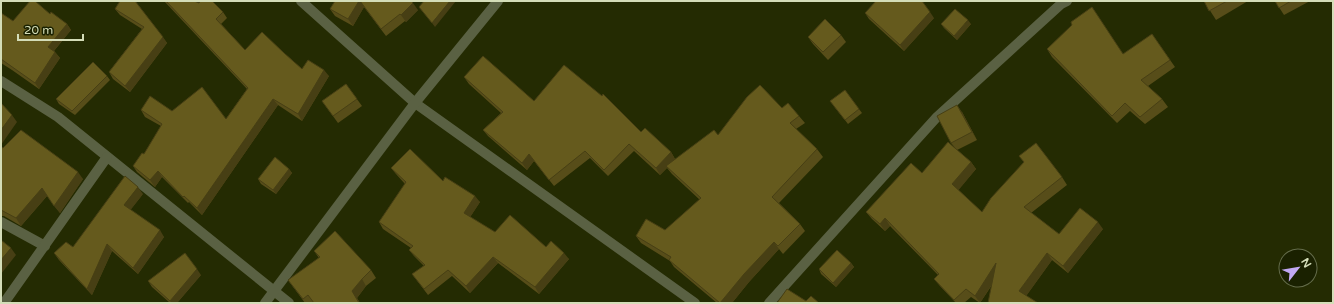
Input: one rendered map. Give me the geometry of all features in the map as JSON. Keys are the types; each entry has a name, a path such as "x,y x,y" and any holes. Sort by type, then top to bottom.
{"street":[{"path":"301,1 415,103 694,303"},
{"path":"265,303 415,103 498,1"},
{"path":"769,303 936,118 1062,2"},
{"path":"1,81 58,118 289,303"},
{"path":"4,303 107,157"},
{"path":"1,222 45,246"}],"building":[{"path":"30,1 35,1 50,14 51,12 67,24 48,47 55,52 35,83 1,59 1,13 13,21"},
{"path":"120,1 135,1 163,37 125,86 109,72 144,27 115,9"},
{"path":"166,1 194,1 199,3 201,1 212,1 223,12 216,19 245,50 262,32 302,69 308,60 324,70 298,114 273,99 197,208 184,196 183,197 158,171 150,180 133,166 142,153 144,154 162,124 141,110 150,96 172,111 202,87 226,119 248,88"},
{"path":"335,1 359,1 348,19 330,9"},
{"path":"360,1 411,1 413,3 401,15 400,14 381,29"},
{"path":"424,1 450,1 432,23 419,7"},
{"path":"876,1 922,1 930,12 900,45 865,13"},
{"path":"1204,1 1227,1 1209,11"},
{"path":"1275,1 1291,1 1279,8"},
{"path":"1092,7 1123,54 1152,34 1170,60 1141,80 1162,99 1140,117 1125,103 1112,116 1047,49 1072,25 1071,22"},
{"path":"955,9 968,20 954,36 941,24"},
{"path":"825,19 841,35 823,52 808,37"},
{"path":"483,56 534,101 564,65 602,96 603,94 641,132 645,128 671,152 656,168 629,144 604,170 585,151 549,180 529,154 522,163 483,130 503,112 464,77"},
{"path":"93,62 107,76 72,111 56,99"},
{"path":"346,84 357,99 333,116 322,101"},
{"path":"760,85 782,108 788,103 799,116 790,123 817,149 772,197 800,224 778,246 774,242 744,274 720,303 669,260 671,257 636,236 646,219 665,230 701,198 666,166 714,130 718,135 747,97"},
{"path":"845,90 859,109 845,120 830,101"},
{"path":"1,103 12,115 1,130"},
{"path":"957,105 972,132 951,143 937,116"},
{"path":"21,130 78,172 54,206 42,188 16,218 1,210 1,147 3,148"},
{"path":"948,142 971,162 952,184 982,212 991,198 1024,162 1019,156 1036,143 1062,177 1024,207 1059,234 1080,208 1098,222 1063,266 1047,253 1019,291 1038,303 988,303 996,263 975,296 966,289 954,300 934,279 939,274 885,218 880,224 866,212 911,163 922,173"},
{"path":"410,149 443,181 445,177 475,196 464,213 495,232 510,215 546,247 551,241 564,253 535,287 493,257 466,286 448,270 424,289 412,274 425,265 409,250 413,246 379,222 406,182 391,168"},
{"path":"275,157 289,169 273,190 258,179"},
{"path":"125,176 138,187 124,205 160,230 133,268 107,244 87,289 54,253 66,242 73,247"},
{"path":"335,231 371,270 352,291 359,303 314,303 308,295 303,299 288,280 320,257 314,251"},
{"path":"1,240 11,248 1,260"},
{"path":"837,250 851,263 833,283 819,269"},
{"path":"185,253 197,269 170,301 148,281"},
{"path":"787,289 806,301 811,296 819,303 777,303"}]}
